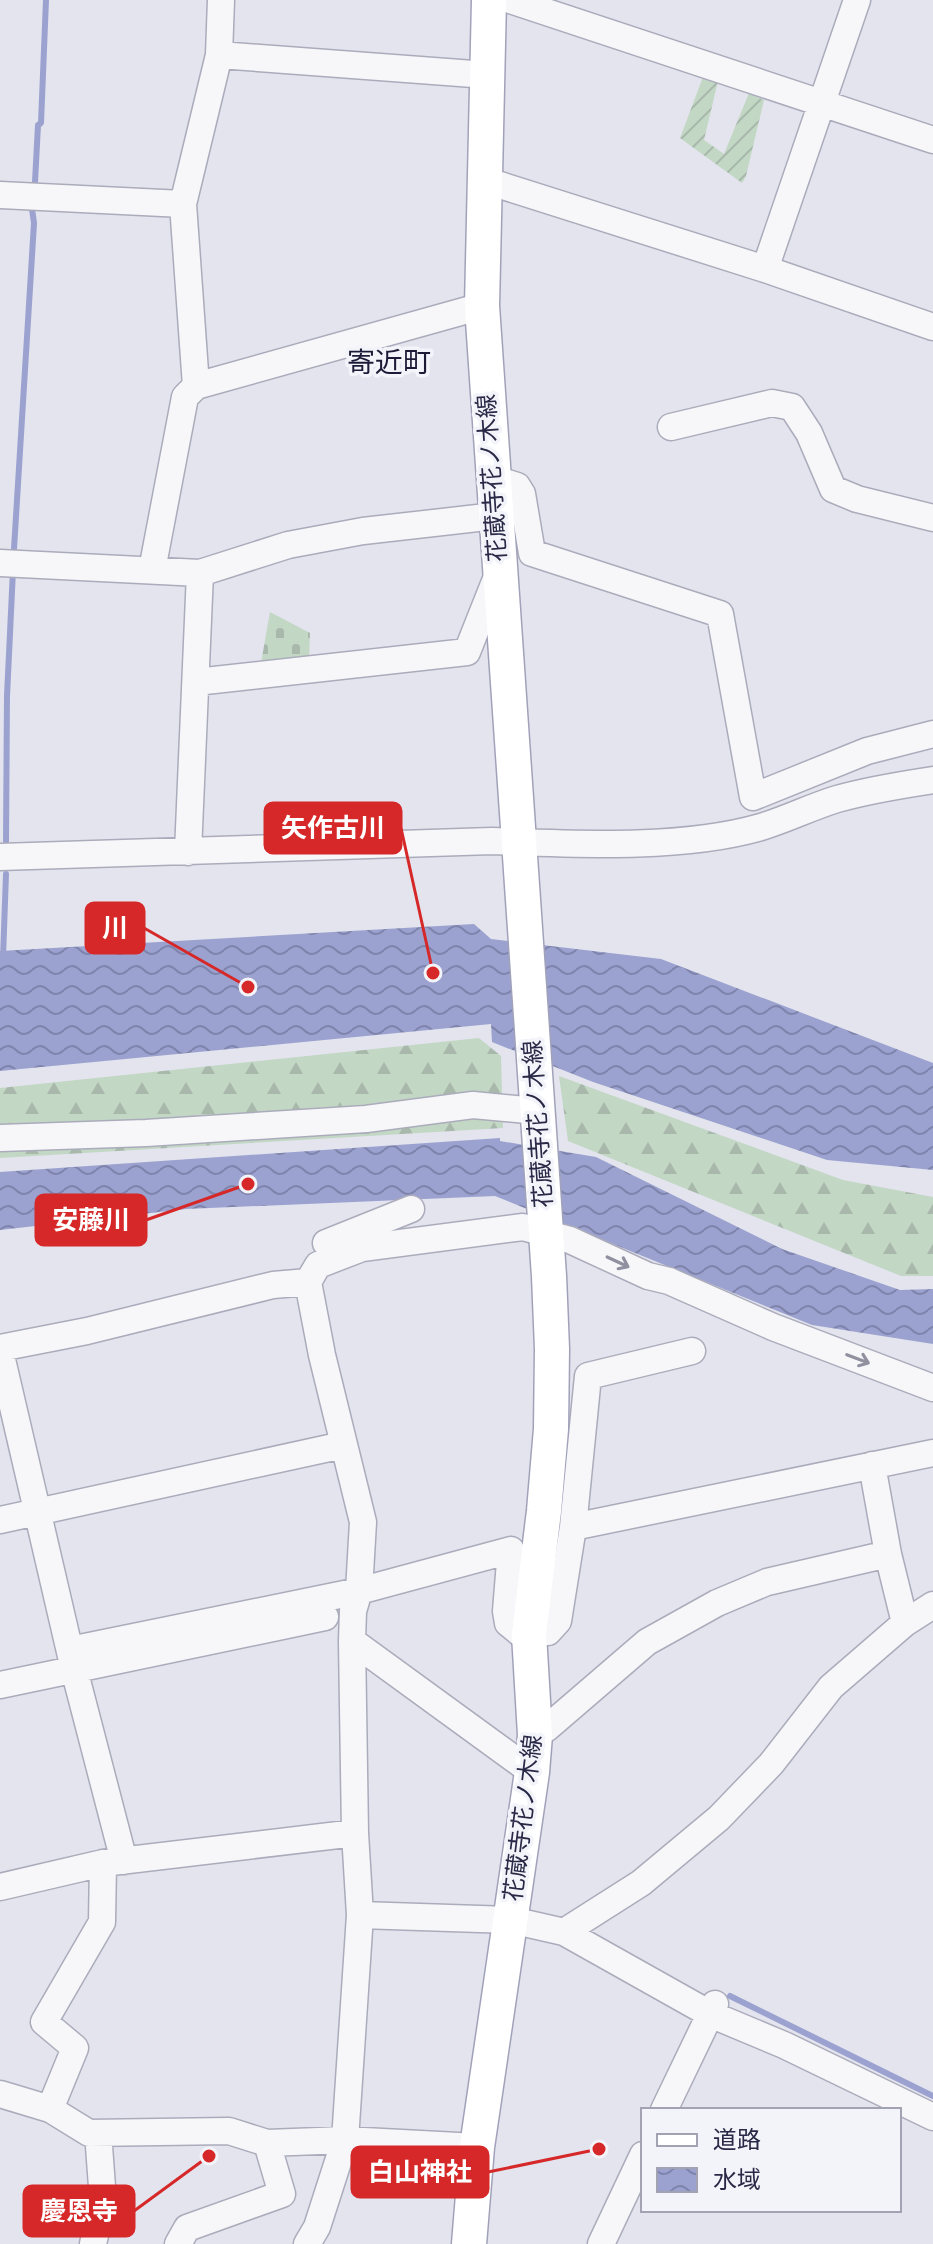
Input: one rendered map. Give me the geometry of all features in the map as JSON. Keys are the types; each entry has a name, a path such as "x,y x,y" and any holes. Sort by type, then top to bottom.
{"main road":[{"name":"花蔵寺花ノ木線","path":"469,2244 477,2147 532,1772 535,1735 529,1634 551,1429 552,1349 482,306 489,0"}],"street":[{"path":"196,386 183,204 219,55 221,0"},
{"path":"510,0 933,140"},
{"path":"765,269 857,0"},
{"path":"219,55 487,75"},
{"path":"484,180 765,269 933,327"},
{"path":"0,195 183,204"},
{"path":"152,570 185,397 196,386 482,306"},
{"path":"671,427 772,403 792,407 809,433 833,489 857,499 933,518"},
{"path":"492,478 517,486 522,494 532,553 720,614 753,797 867,751 933,734"},
{"path":"0,563 200,573 288,545 363,531 495,516"},
{"path":"196,682 467,652 498,572"},
{"path":"188,852 200,573"},
{"path":"0,857 671,841 761,827 839,799 933,780"},
{"path":"0,1138 146,1133 366,1119 473,1105 537,1111"},
{"path":"307,2244 317,2227 345,2140 360,1915 355,1833 352,1641 363,1522 343,1445 313,1273 320,1246 411,1209"},
{"path":"50,2109 75,2048 44,2022 102,1922 113,1862 72,1660 0,1349 273,1285 313,1273 362,1248 545,1226 648,1276 669,1281 773,1327 933,1388"},
{"path":"0,1685 72,1660 356,1601 511,1550 506,1611 508,1623 520,1633 548,1632 558,1621 573,1527 588,1376 692,1351"},
{"path":"0,1520 343,1445"},
{"path":"573,1527 933,1453"},
{"path":"872,1465 888,1554 905,1623"},
{"path":"535,1735 647,1642 717,1603 767,1582 888,1554"},
{"path":"564,1932 641,1883 719,1818 771,1764 831,1687 905,1623 933,1605"},
{"path":"352,1641 532,1772"},
{"path":"0,1887 113,1862 355,1833"},
{"path":"360,1915 511,1920 564,1932 712,2009 933,2117"},
{"path":"665,2108 712,2009"},
{"path":"0,2094 50,2109 89,2133 229,2131 267,2143 345,2140 477,2147"},
{"path":"93,2244 103,2200 98,2133"},
{"path":"178,2244 187,2228 282,2194 267,2143"},
{"path":"601,2244 641,2159"}],"green space":[{"path":"703,77 718,81 704,140 724,154 749,93 764,100 742,183 680,138"},
{"path":"270,612 310,633 309,660 261,663"},
{"path":"479,1038 501,1056 503,1128 0,1158 0,1088"},
{"path":"559,1076 843,1180 933,1197 933,1276 901,1276 568,1141"}],"water":[{"path":"474,924 491,939 661,959 933,1063 933,1170 827,1160 593,1082 492,1042 491,1024 0,1071 0,951"},
{"path":"500,1138 500,1141 596,1157 782,1249 900,1290 933,1289 933,1344 812,1325 495,1196 186,1209 0,1230 0,1172"}],"waterway":[{"path":"35,182 38,125 41,123 46,0"},
{"path":"14,549 34,203"},
{"path":"6,841 7,696 13,570"},
{"path":"3,958 6,874"},
{"path":"730,1996 933,2096"}],"place":[{"name":"矢作古川","path":"433,973"},
{"name":"川","path":"248,987"},
{"name":"安藤川","path":"248,1184"},
{"name":"白山神社","path":"599,2149"},
{"name":"慶恩寺","path":"209,2156"}],"district":[{"name":"寄近町","path":"389,362"}]}
